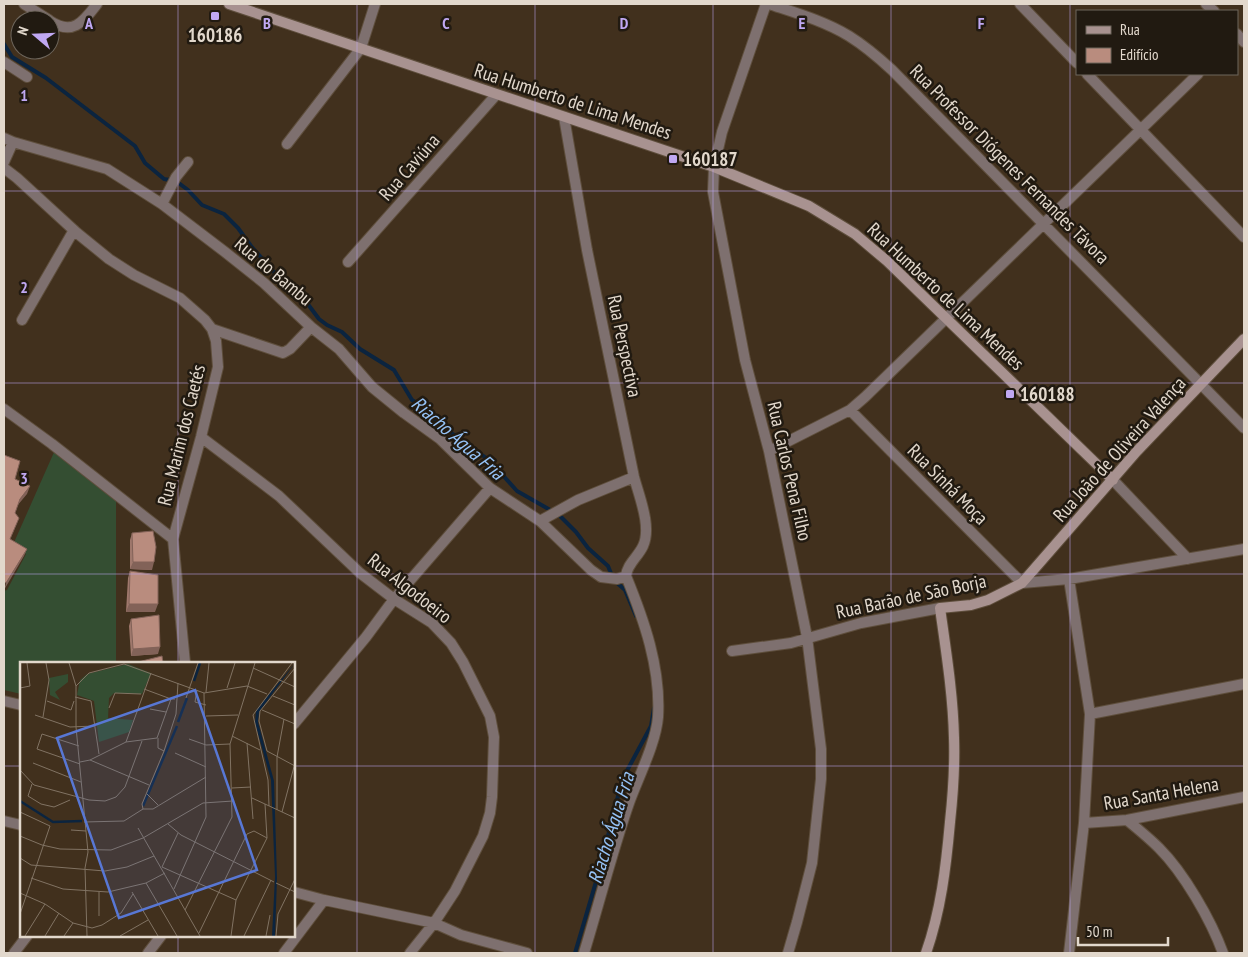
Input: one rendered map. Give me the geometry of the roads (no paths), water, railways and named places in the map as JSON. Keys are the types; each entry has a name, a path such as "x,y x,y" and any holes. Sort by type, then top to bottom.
{"street":[{"path":"60,27 72,28 85,20 97,4"},
{"name":"Rua Humberto de Lima Mendes","path":"229,4 714,167 809,206 849,230 888,261 1113,480 1188,559"},
{"path":"287,144 361,48 375,4"},
{"name":"Rua Carlos Pena Filho","path":"768,4 722,132 714,167 713,192 745,360 769,451 807,637 821,749 821,779 812,863 798,922 788,953"},
{"name":"Rua Professor Diógenes Fernandes Távora","path":"768,4 824,23 848,35 871,51 892,70 995,176 1044,222 1244,428"},
{"path":"1020,4 1076,62"},
{"path":"4,62 27,77"},
{"path":"1088,75 1244,236"},
{"path":"769,451 850,410 884,380 1197,75"},
{"name":"Rua Caviúna","path":"348,262 496,95"},
{"name":"Rua Perspectiva","path":"564,117 587,250 634,478 644,512 645,540 643,547 622,578"},
{"path":"4,162 8,140"},
{"name":"Rua do Bambu","path":"8,140 107,169 162,204 264,282 311,327 290,349 282,352 212,329"},
{"path":"162,204 176,177 188,162"},
{"name":"Rua Marim dos Caetés","path":"4,168 108,259 134,275 180,298 205,320 212,329 218,348 218,367 173,538 185,662"},
{"path":"22,320 74,230"},
{"path":"311,327 339,349 372,387 440,440 490,488 542,520 601,577 622,578 650,644 656,675 658,720 651,746 629,805 584,953"},
{"name":"Rua João de Oliveira Valença","path":"1022,583 1137,451 1244,339"},
{"path":"4,408 173,538"},
{"name":"Rua Sinhá Moça","path":"850,410 1022,583"},
{"name":"Rua Algodoeiro","path":"201,437 279,496 360,573 394,599 432,623 451,643 463,662 490,716 494,736 492,797 486,828 468,867 434,923 410,953"},
{"path":"542,520 578,500 634,478"},
{"path":"295,723 366,637 394,599 456,525 490,488"},
{"name":"Rua Barão de São Borja","path":"732,651 791,643 861,623 940,608 971,605 988,600 1022,583 1069,578 1244,549"},
{"path":"1069,578 1090,714 1084,822 1069,953"},
{"path":"926,953 937,916 946,871 953,799 954,739 949,671 940,608"},
{"path":"1090,714 1244,684"},
{"path":"4,703 20,705"},
{"name":"Rua Santa Helena","path":"1084,822 1127,820 1244,797"},
{"path":"1127,820 1160,849 1172,863 1204,911 1217,936 1223,953"},
{"path":"4,821 20,825"},
{"path":"295,892 434,923 461,934 527,953"},
{"path":"284,953 324,900"},
{"path":"14,953 26,937"},
{"path":"148,953 160,937"}],"waterway":[{"name":"Riacho Água Fria","path":"4,44 12,57 46,78 135,146 145,163 164,179 176,181 188,190 202,205 224,214 288,288 304,299 319,319 342,332 360,349 394,370 412,400 426,409 439,424 489,460 517,491 559,515 576,532 588,548 608,566 612,576"},
{"name":"Riacho Água Fria","path":"616,582 625,590 636,616"},
{"name":"Riacho Água Fria","path":"575,953 600,868 622,780 651,726 654,708"}],"place":[{"name":"160186","path":"215,16"},
{"name":"160187","path":"673,159"},
{"name":"160188","path":"1010,394"}]}
